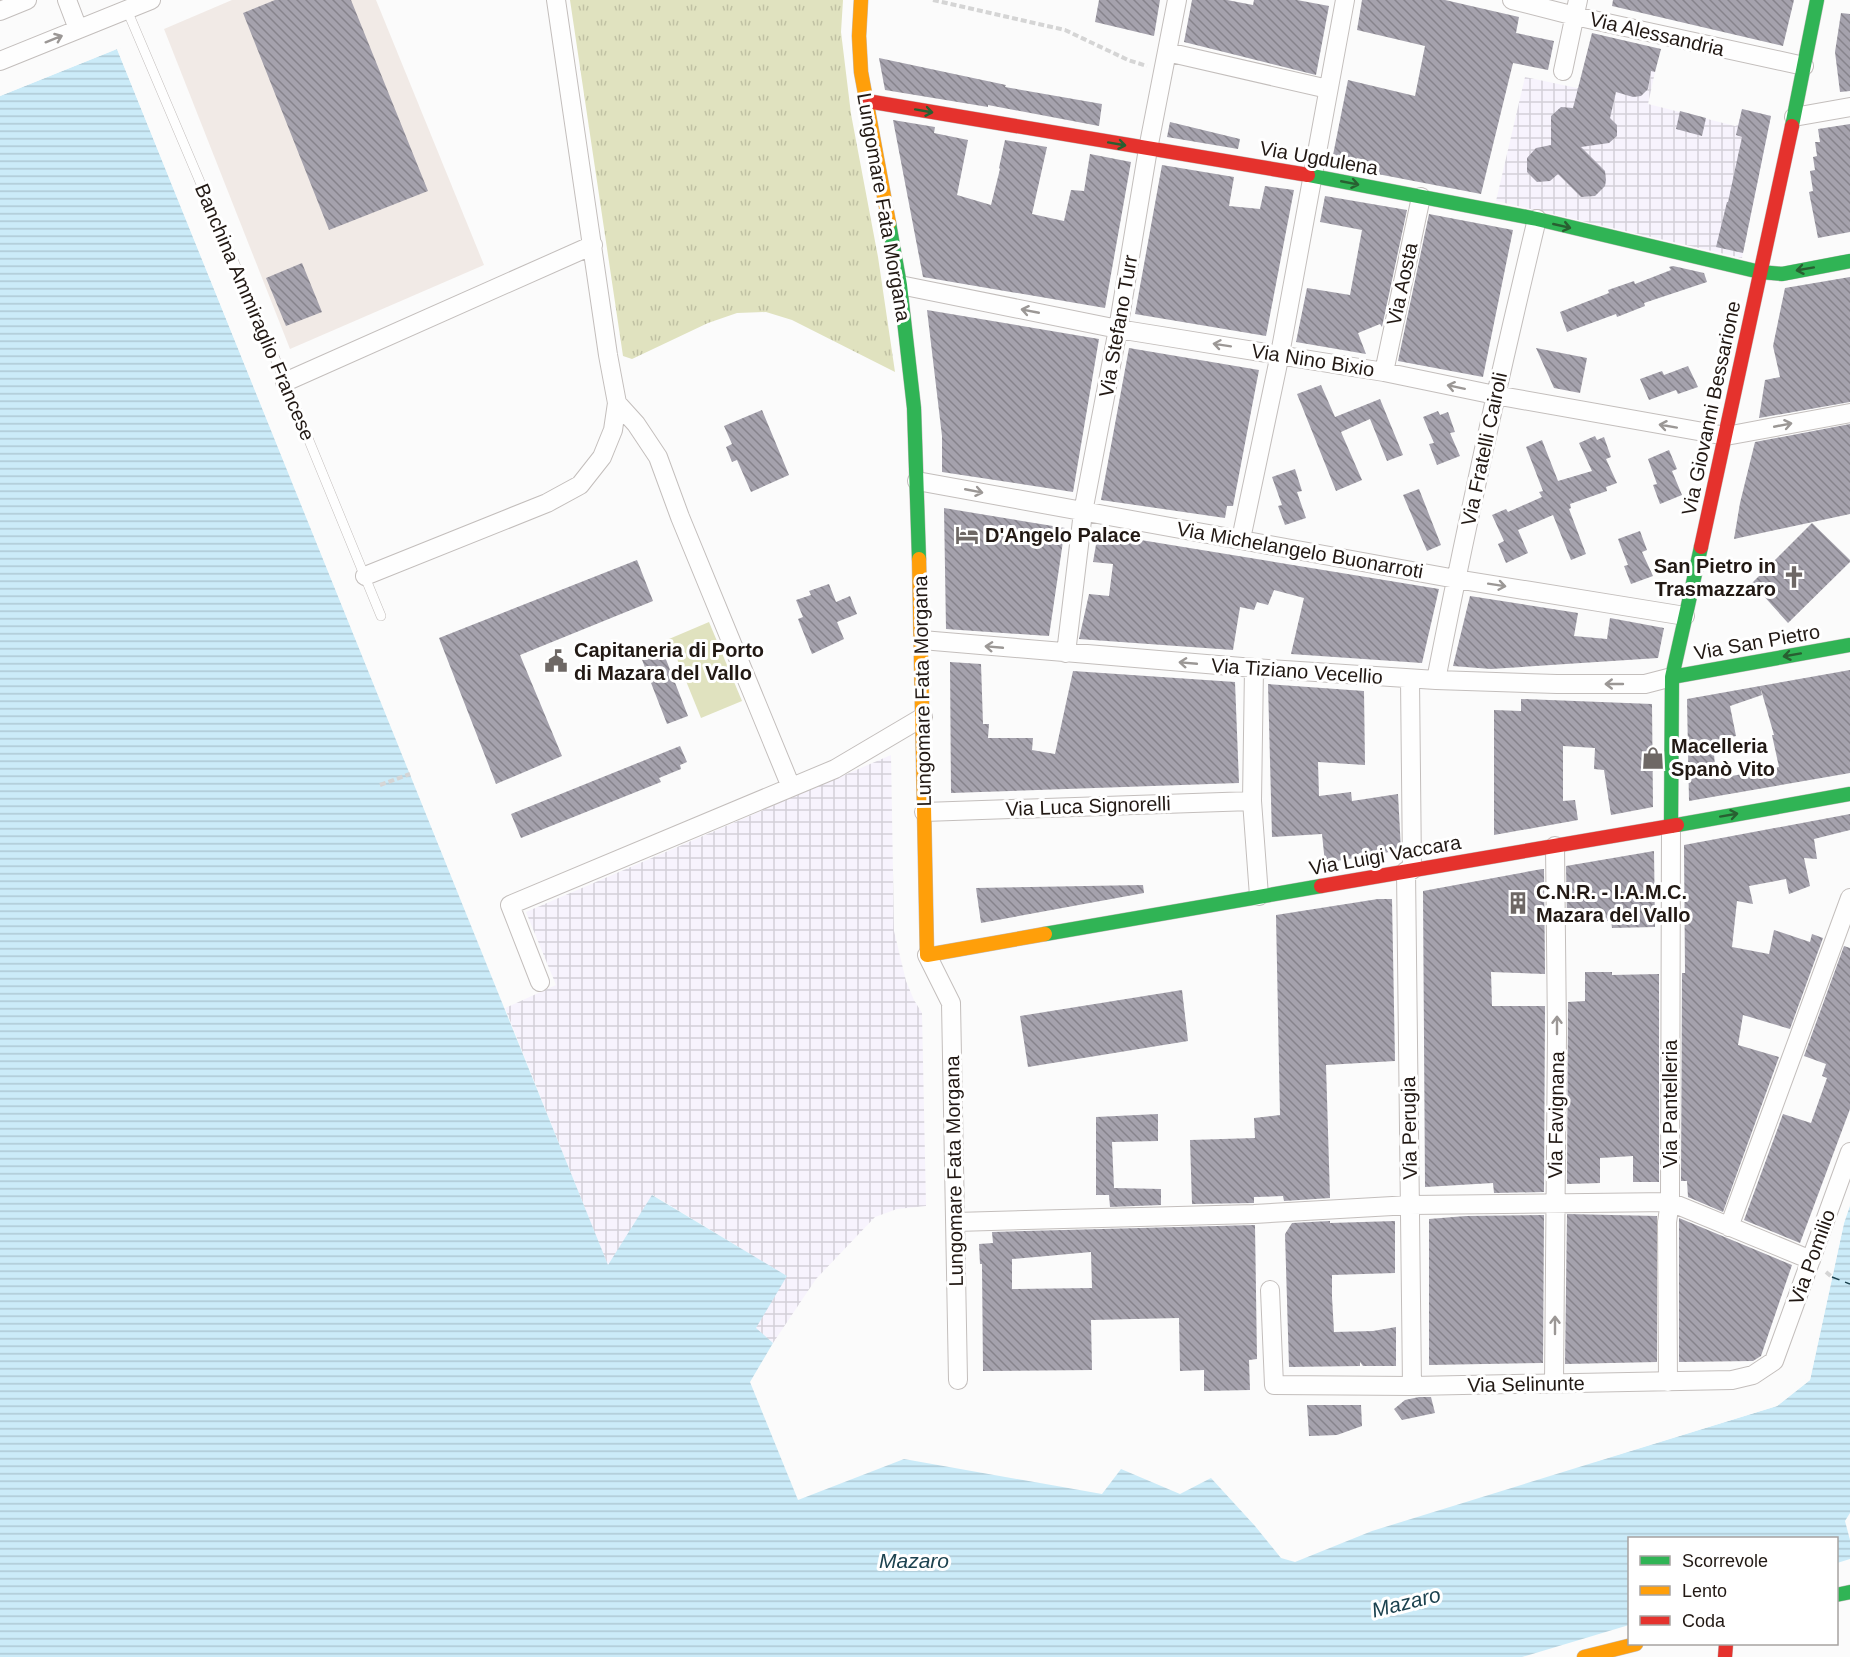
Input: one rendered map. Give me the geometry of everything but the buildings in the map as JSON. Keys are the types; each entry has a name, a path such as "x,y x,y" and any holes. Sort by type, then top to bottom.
{"main road":[{"name":"Lungomare Fata Morgana","path":"861,0 859,36 861,72 900,285 914,408 922,640 927,955"},
{"name":"Via Giovanni Bessarione","path":"1671,826 1671,677 1726,436 1817,0"},
{"name":"Via Ugdulena","path":"867,101 1312,176 1536,219 1760,272 1782,274 1850,261"},
{"name":"Via San Pietro","path":"1671,677 1850,645"},
{"name":"Via Luigi Vaccara","path":"927,955 1850,794"},
{"path":"1584,1657 1632,1645"}],"street":[{"path":"0,11 27,0"},
{"path":"67,0 78,29"},
{"path":"0,61 151,0"},
{"path":"365,576 547,503 580,485 602,457 613,430 617,403 556,0"},
{"name":"Via Stefano Turr","path":"1066,653 1083,512 1177,0"},
{"path":"1241,539 1280,354 1345,0"},
{"name":"Via Alessandria","path":"1512,0 1576,8 1804,66"},
{"path":"1563,71 1576,8"},
{"path":"1167,52 1328,89"},
{"path":"1794,117 1850,107"},
{"name":"Via Aosta","path":"1383,372 1421,197"},
{"name":"Via Fratelli Cairoli","path":"1436,680 1495,395 1536,219"},
{"path":"285,382 593,246"},
{"name":"Via Nino Bixio","path":"900,285 1118,329 1383,372 1495,395 1726,436"},
{"path":"617,403 636,424 657,457 791,787"},
{"path":"1726,436 1850,413"},
{"name":"Via Michelangelo Buonarroti","path":"917,481 1456,579 1684,616"},
{"name":"Via Tiziano Vecellio","path":"922,640 1410,679 1557,684 1645,684 1671,677"},
{"path":"1254,668 1252,801 1260,896"},
{"name":"Via Perugia","path":"1410,679 1412,1386"},
{"path":"540,982 510,905 835,769 923,717"},
{"name":"Via Luca Signorelli","path":"924,812 1252,801"},
{"name":"Via Pantelleria","path":"1668,1382 1667,1222 1670,1202 1671,826"},
{"name":"Via Favignana","path":"1554,1383 1557,1044 1555,846"},
{"path":"1729,1227 1850,898"},
{"name":"Lungomare Fata Morgana","path":"927,955 951,1003 958,1380"},
{"name":"Via Pomilio","path":"1774,1361 1850,1152"},
{"path":"955,1222 1254,1214 1410,1205 1670,1202 1811,1260"},
{"name":"Via Selinunte","path":"1270,1290 1274,1385 1412,1386 1732,1380 1753,1375 1774,1361"}],"lane":[{"name":"Banchina Ammiraglio Francese","path":"127,10 285,382 381,616"}],"path":[{"path":"933,0 1065,30 1128,60 1163,70"},
{"path":"380,785 410,774"}],"shaded area":[{"path":"232,0 376,0 484,265 290,349 164,29"},
{"path":"1623,63 1655,72 1648,104 1735,126 1738,125 1742,109 1771,116 1742,258 1496,201 1525,77 1615,96"},
{"path":"891,755 894,931 906,981 922,1013 926,1206 897,1209 875,1217 816,1279 773,1343 755,1328 786,1276 653,1195 608,1266 505,1008 556,985 526,912"}],"green space":[{"path":"570,0 843,0 841,32 851,114 878,257 895,372 792,320 766,312 737,313 708,323 632,359 623,356"},
{"path":"709,622 742,701 701,718 669,639"}],"water":[{"name":"Mazaro","path":"117,49 608,1265 652,1195 787,1276 756,1328 773,1343 750,1382 798,1500 904,1459 1102,1494 1121,1469 1180,1494 1211,1478 1281,1558 1295,1562 1372,1531 1777,1406 1810,1380 1844,1223 1850,1206 1850,1513 1845,1521 1850,1540 1850,1559 1838,1563 1838,1537 1628,1537 1628,1625 1522,1657 0,1657 0,96"}],"pier":[{"path":"116,46 120,48 507,1007 505,1008 117,49 0,96 0,92"},
{"path":"1850,1203 1810,1380 1777,1406 1594,1462 1591,1460 1775,1403 1807,1378 1841,1222 1847,1204"}],"ferry route":[{"path":"1832,1277 1850,1284"}],"traffic: fast":[{"path":"1792,126 1817,0"},
{"path":"1308,175 1537,219 1760,272 1782,274 1850,261"},
{"path":"889,223 900,285 914,408 919,559"},
{"path":"1671,826 1672,677 1701,547"},
{"path":"1672,677 1850,645"},
{"path":"1677,825 1850,794"},
{"path":"1045,934 1321,886"},
{"path":"1838,1595 1850,1592"}],"traffic: slow":[{"path":"861,0 859,36 861,72 889,223"},
{"path":"919,559 927,955 1045,934"},
{"path":"1584,1657 1632,1645"}],"traffic: jam":[{"path":"867,101 1308,175"},
{"path":"1701,547 1792,126"},
{"path":"1321,886 1677,825"},
{"path":"1725,1657 1726,1645"}],"place":[{"name":"D'Angelo Palace","path":"967,535"},
{"name":"San Pietro in Trasmazzaro","path":"1794,577"},
{"name":"Capitaneria di Porto di Mazara del Vallo","path":"556,661"},
{"name":"Macelleria Spanò Vito","path":"1653,758"},
{"name":"C.N.R. - I.A.M.C. Mazara del Vallo","path":"1518,903"}]}
